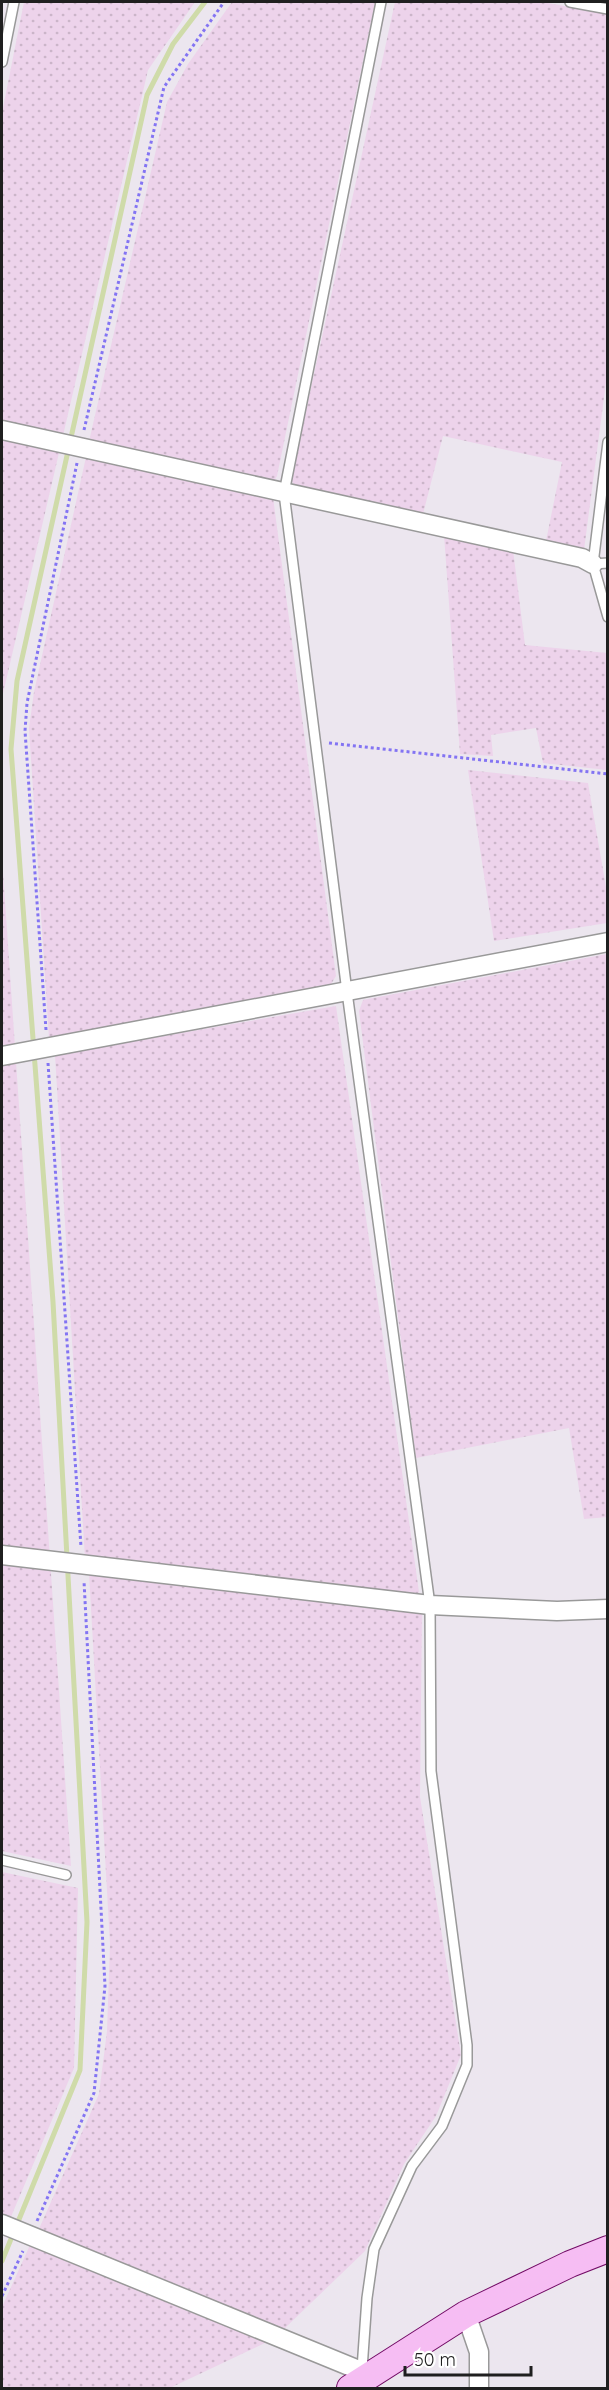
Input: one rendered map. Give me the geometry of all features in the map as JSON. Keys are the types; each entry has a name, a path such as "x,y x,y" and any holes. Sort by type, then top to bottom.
{"main road":[{"path":"361,2378 466,2314 570,2264 608,2249"}],"street":[{"path":"2,430 582,558 600,564"},
{"path":"2,1056 608,942"},
{"path":"2,1555 430,1605 557,1611 608,1609"},
{"path":"17,2230 361,2378"},
{"path":"466,2314 479,2352 479,2388"}],"lane":[{"path":"2,62 14,2"},
{"path":"361,2378 366,2298 374,2249 412,2166 442,2126 467,2065 460,1985 431,1771 430,1605 347,992 284,493 381,2"},
{"path":"570,2 608,9"},
{"path":"608,442 600,564 608,617"},
{"path":"2,1860 66,1875"}],"path":[{"path":"2,2296 17,2230 94,2093 105,1986 70,1562 47,1048 25,731 27,703 80,447 164,87 224,2"},
{"path":"315,745 326,743 608,774"}],"shaded area":[{"path":"24,2 195,2 148,70 2,698 2,113"},
{"path":"232,2 375,2 277,476 274,481 267,483 92,444 90,437 167,102 188,64"},
{"path":"395,2 543,2 607,14 608,367 584,550 546,541 562,462 443,436 423,514 296,487 291,480"},
{"path":"86,457 273,497 336,976 331,984 49,1038 29,728 34,692"},
{"path":"444,535 513,550 525,645 607,653 607,770 543,763 536,728 491,735 493,756 460,754"},
{"path":"468,770 588,783 607,893 607,923 494,941"},
{"path":"2,857 71,1866 2,1851"},
{"path":"607,954 608,1517 584,1519 569,1428 416,1458 359,1011 363,1000"},
{"path":"336,1006 419,1592 414,1597 85,1559 55,1055"},
{"path":"89,1573 422,1611 420,1797 461,2055 436,2116 404,2164 365,2251 284,2329 38,2231 99,2094 107,2031 110,1944"},
{"path":"2,1872 78,1888 74,2068 2,2238"},
{"path":"30,2245 267,2342 170,2388 2,2388 2,2307"}],"waterway":[{"path":"2,2261 80,2070 87,1922 53,1302 11,749 17,681 147,95 173,44 205,2"}]}
